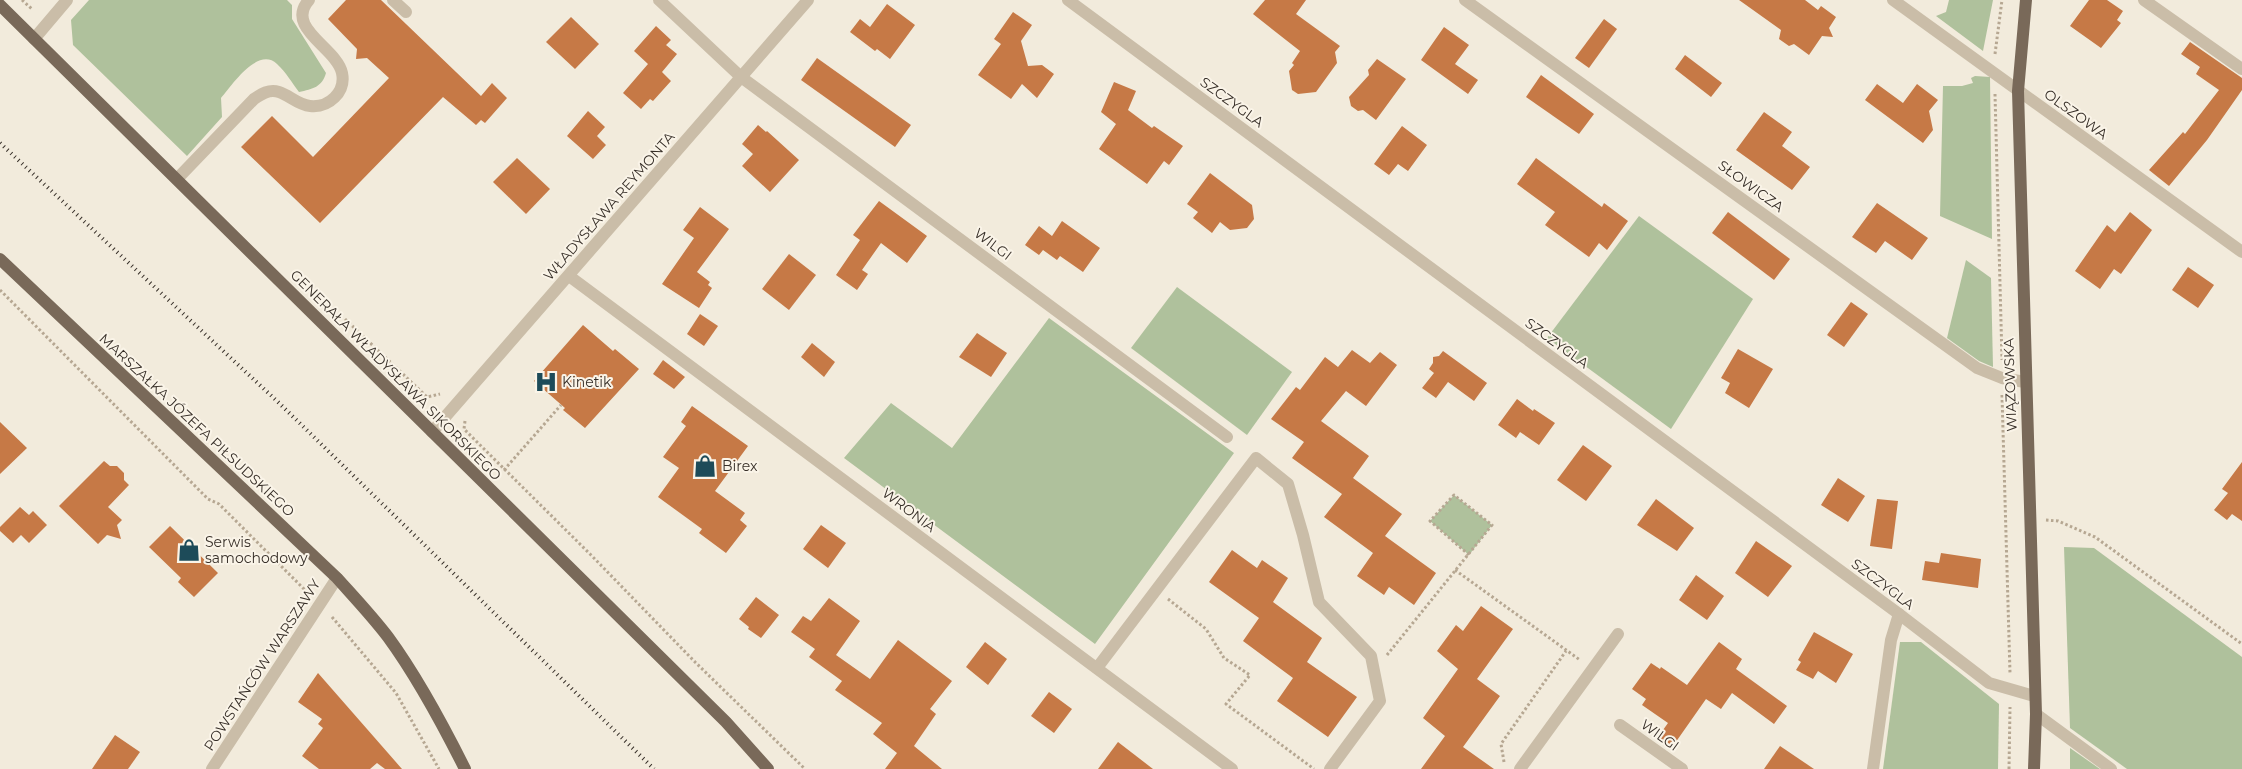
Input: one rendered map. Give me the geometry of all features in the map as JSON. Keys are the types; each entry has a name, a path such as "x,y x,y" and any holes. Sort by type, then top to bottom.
{"main road":[{"name":"WIĄZOWSKA","path":"2026,0 2018,91 2036,714 2034,769"},
{"name":"GENERAŁA WŁADYSŁAWA SIKORSKIEGO","path":"0,5 726,722 768,769"},
{"name":"MARSZAŁKA JÓZEFA PIŁSUDSKIEGO","path":"2,265 337,578 386,635 406,662 433,707 465,769"}],"street":[{"path":"34,38 67,0"},
{"path":"176,179 262,93 278,92 310,106 332,100 339,93 343,82 339,63 304,24 304,5 309,0"},
{"path":"393,0 406,12"},
{"name":"WILGI","path":"659,0 741,77 1227,437"},
{"name":"WŁADYSŁAWA REYMONTA","path":"432,432 808,0"},
{"name":"SZCZYGLA","path":"1068,0 1899,614 1989,683 2034,696"},
{"name":"SŁOWICZA","path":"1465,0 1977,368 2002,378 2025,382"},
{"name":"OLSZOWA","path":"1892,0 2242,252"},
{"path":"2144,0 2242,69"},
{"name":"WRONIA","path":"569,276 1232,769"},
{"path":"1097,668 1256,458 1288,484 1303,534 1319,602 1371,656 1380,701 1330,769"},
{"name":"POWSTAŃCÓW WARSZAWY","path":"212,769 337,578"},
{"path":"1873,769 1891,640 1899,614"},
{"path":"1520,769 1618,634"},
{"path":"2036,714 2111,769"},
{"name":"WILGI","path":"1620,725 1682,769"}],"path":[{"path":"22,0 33,10"},
{"path":"1995,56 2002,0"},
{"path":"1995,93 2002,364"},
{"path":"0,290 208,499 219,504 308,594"},
{"path":"2002,392 2010,689 2009,769"},
{"path":"504,470 561,405"},
{"path":"465,418 464,429 591,555 688,655 805,769"},
{"path":"1374,672 1492,526 1454,495 1430,521 1468,555"},
{"path":"2029,518 2058,521 2095,537 2242,644"},
{"path":"1456,570 1592,670"},
{"path":"1156,590 1206,629 1224,658 1250,675 1226,704 1314,769"},
{"path":"328,612 396,693 439,769"},
{"path":"1505,768 1501,744 1566,650"}],"green space":[{"path":"89,0 287,0 292,5 292,19 326,73 316,87 299,92 277,64 270,60 254,63 246,69 221,98 222,117 187,156 73,45 71,20"},
{"path":"1949,0 1993,0 1983,51 1936,16 1946,12"},
{"path":"1975,76 1990,77 1992,239 1940,216 1943,86 1962,86 1973,83 1971,78"},
{"path":"1639,216 1753,299 1671,429 1547,338"},
{"path":"1966,260 1991,278 1993,367 1979,361 1947,338"},
{"path":"1177,287 1292,372 1247,435 1131,348"},
{"path":"1049,318 1234,453 1095,644 844,458 891,403 952,448"},
{"path":"1454,495 1492,525 1469,555 1430,521"},
{"path":"2064,547 2094,548 2242,657 2242,769 2127,769 2070,728"},
{"path":"1900,642 1921,642 1999,704 1998,769 1883,769"},
{"path":"2070,748 2100,769 2070,769"}],"building":[{"path":"346,0 381,0 481,96 492,83 507,98 485,123 481,120 476,125 443,97 320,223 241,147 272,116 313,157 389,78 367,58 356,59 357,49 328,19"},
{"path":"1265,0 1306,0 1296,14 1340,46 1335,52 1337,63 1316,92 1298,94 1292,90 1289,71 1300,51 1253,14"},
{"path":"1739,0 1805,0 1818,10 1821,6 1836,17 1829,28 1833,37 1822,36 1809,55 1794,44 1789,46 1779,39 1781,30"},
{"path":"2089,0 2107,0 2123,11 2117,20 2121,23 2101,48 2070,26"},
{"path":"887,4 915,25 890,59 877,49 875,51 850,32 860,19 870,27"},
{"path":"1013,12 1032,25 1021,41 1028,66 1042,65 1054,74 1037,98 1022,84 1011,99 978,75 1001,44 994,39"},
{"path":"571,17 599,44 575,69 546,42"},
{"path":"1604,19 1617,29 1589,68 1575,58"},
{"path":"656,26 671,40 666,45 677,54 662,72 671,81 653,101 650,99 641,109 623,93 648,64 634,51"},
{"path":"1444,27 1469,45 1455,64 1478,80 1468,94 1421,60"},
{"path":"2190,42 2242,78 2242,90 2207,140 2169,186 2149,170 2183,132 2185,134 2219,90 2196,74 2200,67 2181,54"},
{"path":"1685,55 1722,83 1711,97 1675,69"},
{"path":"817,58 911,125 895,147 801,80"},
{"path":"1377,59 1406,79 1376,120 1363,110 1358,111 1351,106 1349,97 1369,75 1368,70"},
{"path":"1541,75 1594,114 1579,134 1526,97"},
{"path":"1114,82 1136,91 1128,110 1152,128 1154,126 1183,146 1169,165 1164,161 1147,184 1099,149 1116,124 1101,112"},
{"path":"1877,84 1903,103 1917,84 1938,100 1929,111 1933,130 1923,143 1865,100"},
{"path":"588,111 605,127 597,136 606,145 593,159 567,136"},
{"path":"1764,112 1792,132 1782,146 1810,167 1792,190 1736,150"},
{"path":"758,125 799,160 770,192 742,166 753,154 742,144"},
{"path":"1402,126 1427,145 1408,171 1398,164 1389,175 1374,164"},
{"path":"517,158 550,189 526,214 493,182"},
{"path":"1536,158 1602,207 1604,203 1628,221 1607,250 1599,243 1589,257 1545,225 1555,212 1517,184"},
{"path":"1210,173 1252,205 1254,219 1247,228 1230,230 1220,222 1212,233 1193,218 1198,212 1187,204"},
{"path":"879,201 927,236 907,263 881,243 862,270 868,274 857,290 836,275 860,240 853,235"},
{"path":"1877,203 1928,238 1912,260 1885,241 1876,253 1852,237"},
{"path":"700,207 729,229 697,272 710,282 708,285 712,288 699,308 662,284 694,238 683,230"},
{"path":"1728,212 1790,259 1774,280 1712,233"},
{"path":"2130,212 2152,230 2121,274 2114,269 2100,289 2075,271 2107,225 2115,232"},
{"path":"1062,221 1100,248 1083,272 1060,256 1057,260 1043,250 1039,255 1025,245 1039,226 1052,236"},
{"path":"789,254 816,275 789,310 762,289"},
{"path":"2188,267 2214,285 2198,308 2172,290"},
{"path":"1851,302 1868,314 1844,347 1827,335"},
{"path":"700,314 718,326 704,346 687,334"},
{"path":"583,325 613,351 615,349 639,369 585,428 563,410 565,408 534,381"},
{"path":"977,333 1007,353 991,377 959,357"},
{"path":"812,343 835,362 824,377 801,357"},
{"path":"1738,349 1773,369 1749,408 1725,393 1730,383 1721,378"},
{"path":"1352,350 1370,363 1380,352 1397,365 1366,406 1346,391 1321,421 1369,456 1353,478 1402,514 1385,536 1436,573 1414,605 1389,587 1384,595 1357,576 1373,553 1324,517 1342,494 1292,458 1304,442 1271,419 1296,387 1300,390 1325,357 1338,367"},
{"path":"1443,351 1487,383 1474,401 1448,382 1436,398 1422,388 1434,373 1429,369 1433,363 1433,357 1439,356"},
{"path":"663,360 685,377 674,389 653,374"},
{"path":"1517,399 1533,411 1534,409 1555,423 1539,445 1520,432 1516,438 1498,425"},
{"name":"Birex","path":"692,406 748,446 715,491 745,513 740,520 747,526 726,553 699,533 702,529 658,497 679,468 663,457 686,426 681,422"},
{"path":"0,422 27,448 0,474"},
{"path":"1583,445 1612,466 1586,501 1557,480"},
{"path":"104,461 110,466 117,466 124,473 124,480 129,485 108,507 122,520 117,525 121,539 107,535 98,544 59,506"},
{"path":"2242,462 2242,521 2232,514 2227,520 2214,510 2228,493 2222,489"},
{"path":"1838,478 1865,496 1848,522 1821,505"},
{"path":"1656,499 1694,528 1677,551 1637,525"},
{"path":"1877,499 1898,501 1892,549 1870,546"},
{"path":"20,507 29,515 33,511 47,525 29,543 21,535 13,543 0,531 0,527"},
{"path":"821,525 846,543 828,568 803,549"},
{"path":"170,526 218,573 194,597 178,582 181,578 149,547"},
{"path":"1756,541 1792,566 1768,597 1735,573"},
{"path":"1232,550 1257,568 1262,560 1288,578 1273,602 1322,638 1307,662 1357,697 1328,737 1277,701 1293,678 1243,641 1259,618 1209,582"},
{"path":"1941,553 1981,559 1978,588 1922,580 1925,561 1939,563"},
{"path":"1696,575 1724,596 1707,620 1679,600"},
{"path":"756,597 779,615 761,638 748,629 749,627 739,619"},
{"path":"829,598 860,621 836,655 870,679 898,640 952,681 930,709 936,714 914,746 942,769 885,769 897,753 873,734 882,723 835,690 842,681 809,657 815,649 791,632 803,616 811,621"},
{"path":"1481,606 1513,629 1477,679 1500,696 1463,747 1494,769 1421,769 1445,736 1423,718 1458,669 1437,651 1456,625 1463,631"},
{"path":"1814,632 1853,654 1836,683 1818,671 1813,679 1796,670 1801,662 1798,660"},
{"path":"985,642 1007,659 988,685 966,667"},
{"path":"1719,642 1742,659 1736,669 1787,706 1774,724 1732,693 1721,709 1706,699 1673,746 1658,737 1668,723 1642,705 1646,699 1632,689 1651,663 1660,669 1661,667 1687,685"},
{"path":"318,673 402,769 385,769 377,763 370,769 319,769 302,756 323,728 318,724 322,719 298,702"},
{"path":"1049,692 1072,709 1054,733 1031,716"},
{"path":"115,735 140,752 128,769 92,769"},
{"path":"1118,742 1153,769 1098,769"},
{"path":"1780,746 1814,769 1764,769"}],"railway":[{"path":"0,143 278,402 654,769"}],"place":[{"name":"Kinetik","path":"546,382"},
{"name":"Birex","path":"705,466"},
{"name":"Serwis samochodowy","path":"189,550"}]}
